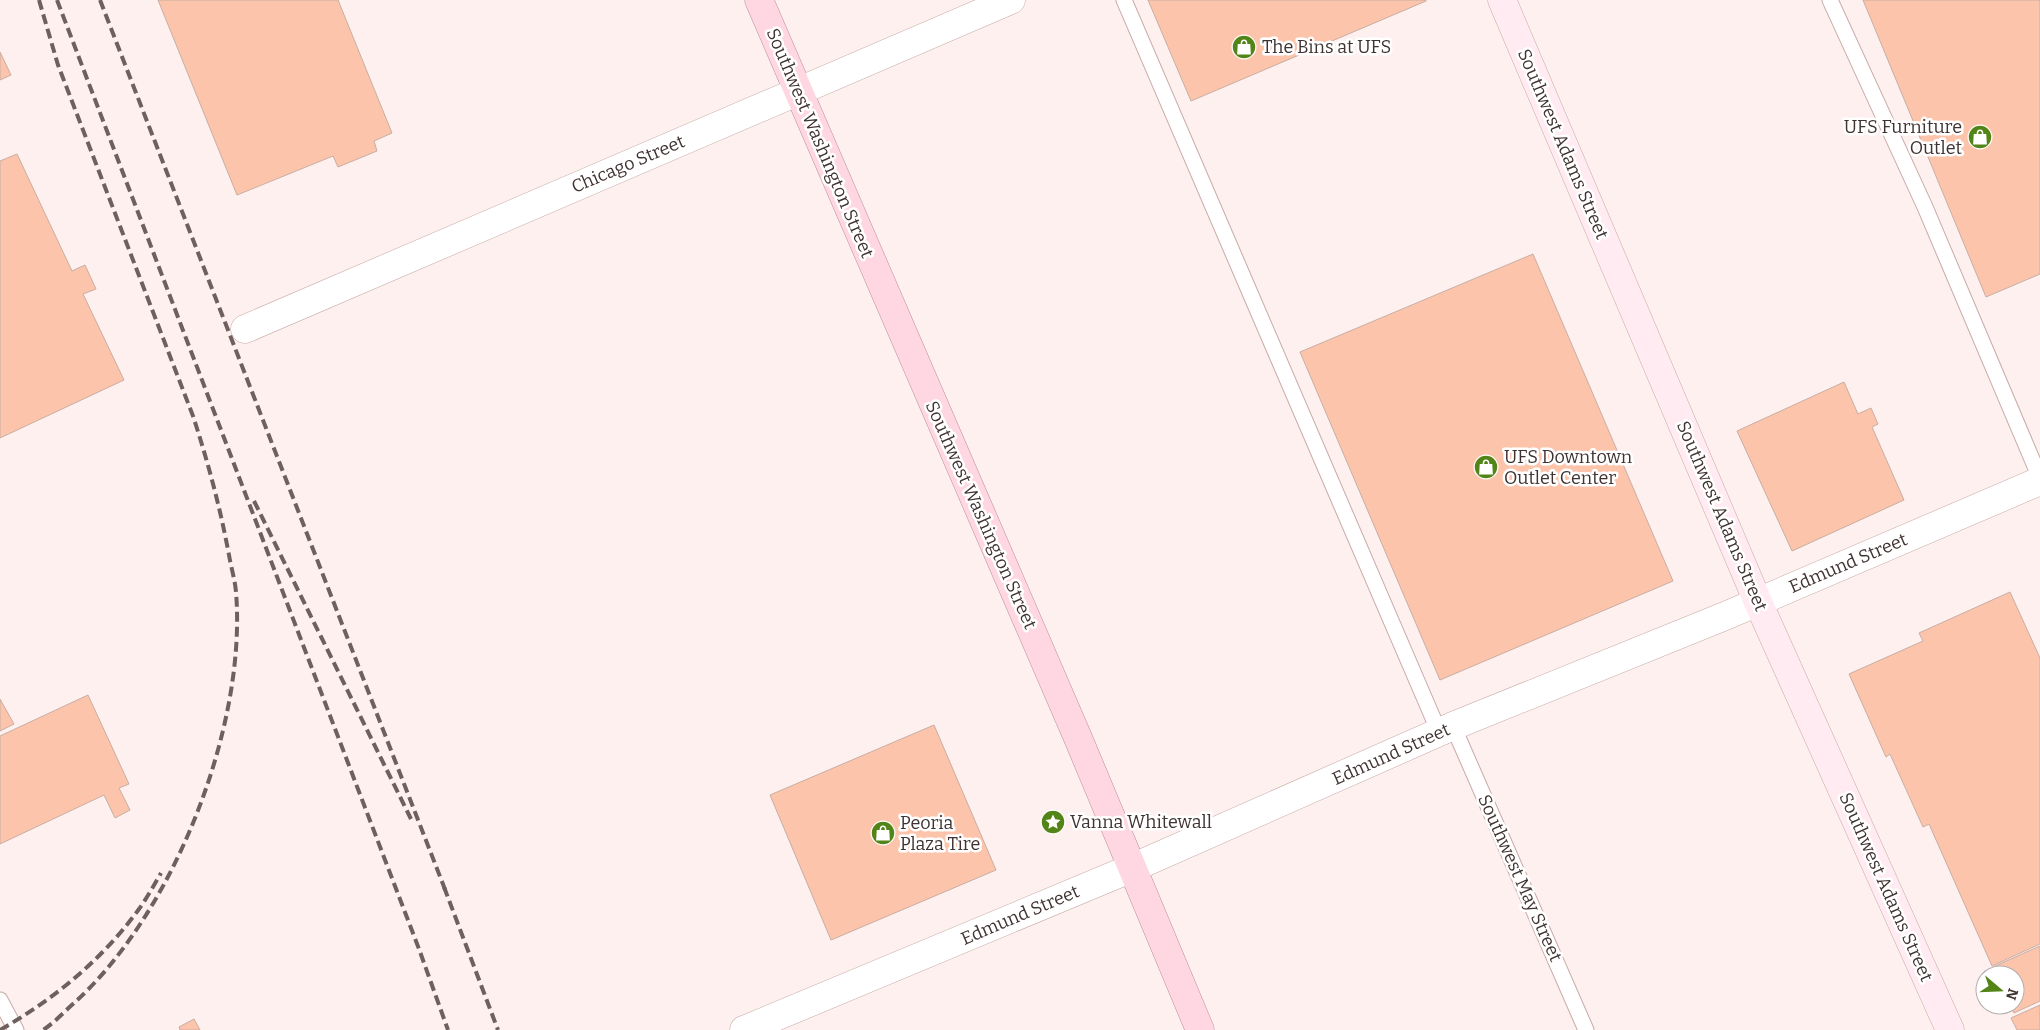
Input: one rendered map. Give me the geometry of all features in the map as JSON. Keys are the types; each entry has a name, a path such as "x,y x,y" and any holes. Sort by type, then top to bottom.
{"main road":[{"name":"Southwest Washington Street","path":"759,0 1078,738 1200,1030"},
{"name":"Southwest Adams Street","path":"1502,0 1758,602 1950,1030"}],"street":[{"name":"Chicago Street","path":"245,329 1011,0"},
{"name":"Edmund Street","path":"744,1030 1132,868 1446,729 1758,602 2040,479"}],"lane":[{"name":"Southwest May Street","path":"1124,0 1446,729 1586,1030"},
{"path":"1830,0 1925,207 2040,479"},
{"path":"0,1000 16,1030"}],"building":[{"path":"158,0 338,0 392,133 374,141 377,151 338,167 333,156 237,195"},
{"name":"The Bins at UFS","path":"1148,0 1426,0 1426,1 1191,101"},
{"name":"UFS Furniture Outlet","path":"1863,0 2040,0 2040,274 1986,297"},
{"path":"0,52 11,75 0,80"},
{"path":"17,154 72,271 85,265 96,289 83,294 124,380 0,438 0,161"},
{"name":"UFS Downtown Outlet Center","path":"1533,254 1673,581 1440,680 1300,352"},
{"path":"1844,382 1858,414 1871,408 1878,424 1872,427 1904,500 1792,551 1737,431"},
{"path":"2010,592 2040,658 2040,944 1994,965 1992,965 1929,824 1923,827 1890,754 1886,757 1849,674 1923,641 1919,633"},
{"path":"88,695 129,784 119,788 130,810 115,818 104,795 0,844 0,736"},
{"path":"0,699 14,724 0,731"},
{"name":"Peoria Plaza Tire","path":"934,725 996,870 831,940 770,795"},
{"path":"2040,946 2040,1001 2025,1008 2025,965 1997,965"},
{"path":"2040,1005 2040,1030 2017,1030 2011,1018 2018,1015 2025,1015 2025,1012"},
{"path":"194,1019 200,1030 180,1030 179,1027"}],"railway":[{"path":"39,0 58,65 193,416 218,502 236,592 236,644 229,700 216,757 197,814 172,869 143,920 110,965 74,1003 43,1030"},
{"path":"57,0 419,949 448,1030"},
{"path":"100,0 446,892"},
{"path":"254,501 411,819"},
{"path":"0,1030 58,992 93,962 125,928 148,896 161,873"},
{"path":"444,887 498,1030"}],"place":[{"name":"The Bins at UFS","path":"1244,47"},
{"name":"UFS Furniture Outlet","path":"1980,137"},
{"name":"UFS Downtown Outlet Center","path":"1486,467"},
{"name":"Vanna Whitewall","path":"1053,822"},
{"name":"Peoria Plaza Tire","path":"883,833"}]}
